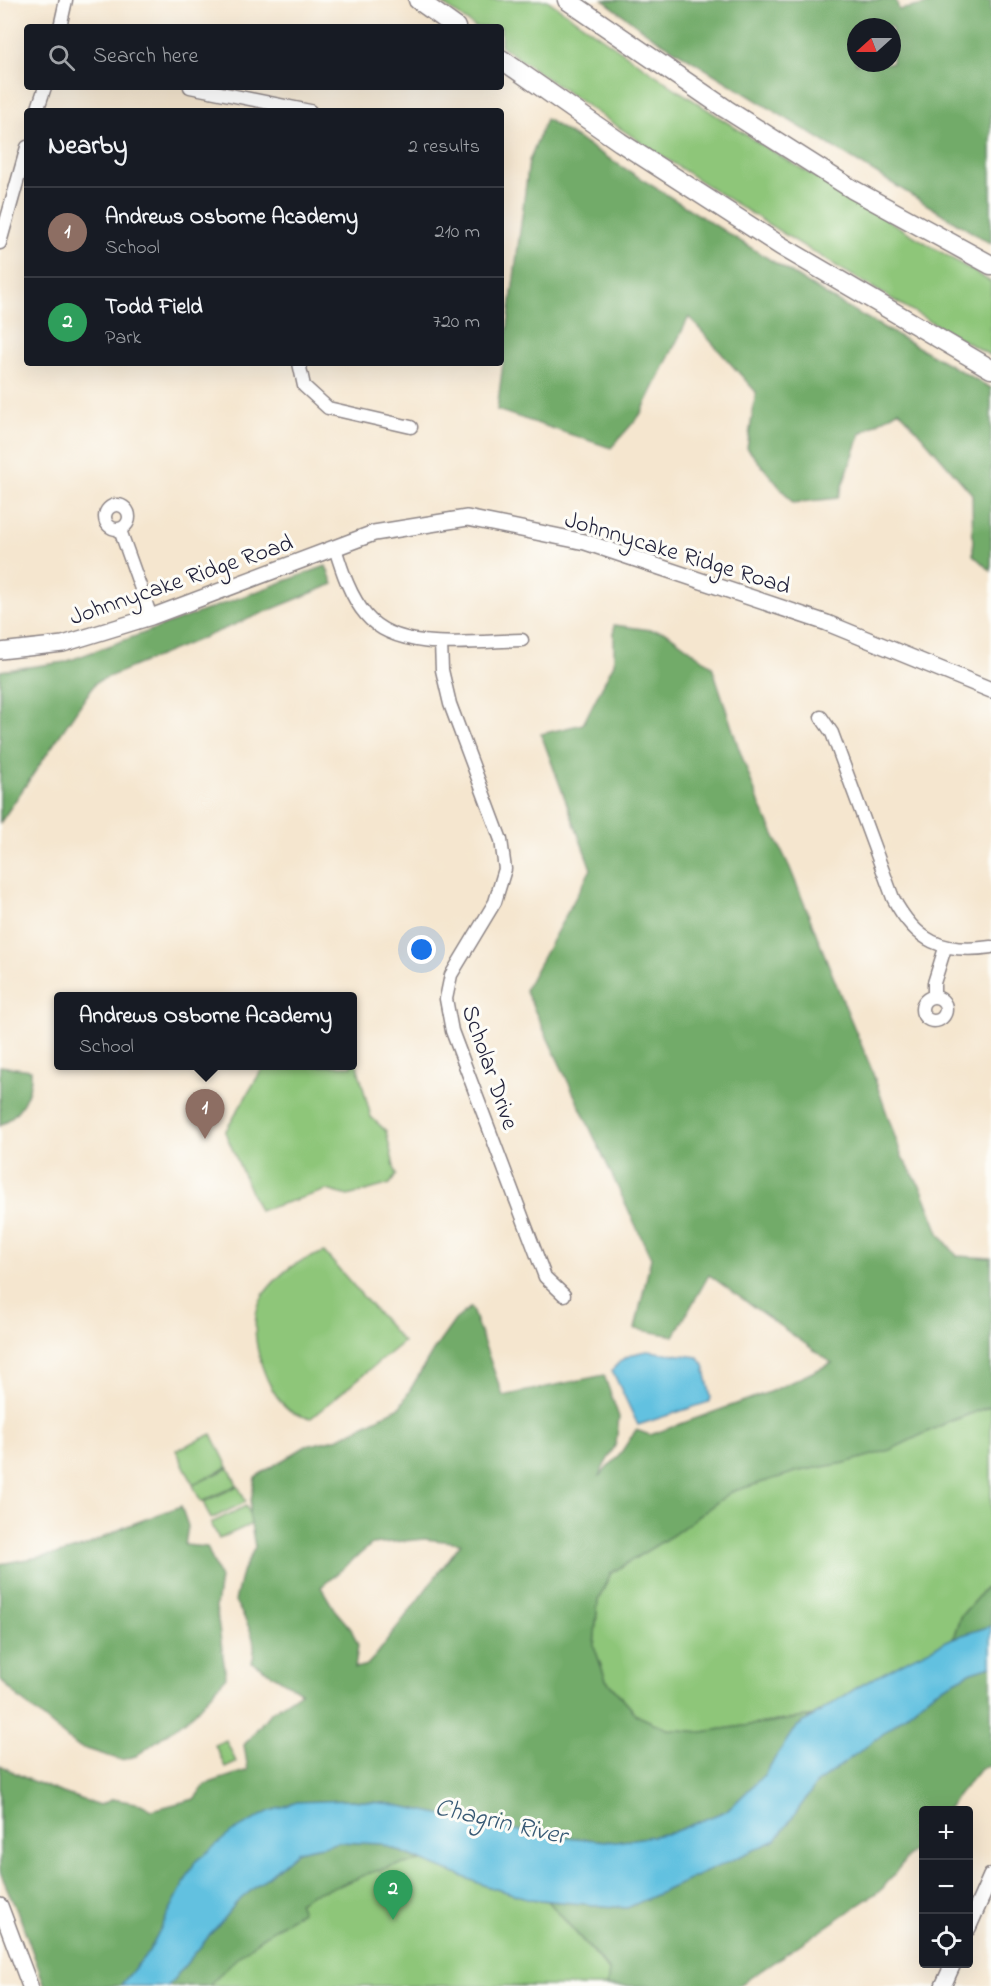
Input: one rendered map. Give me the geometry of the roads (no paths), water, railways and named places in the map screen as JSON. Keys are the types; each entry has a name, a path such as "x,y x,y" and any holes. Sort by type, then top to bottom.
{"highway":[{"path":"418,0 452,24"},
{"path":"567,0 726,110 833,177 991,265"},
{"path":"504,61 620,142 781,246 991,369"}],"main road":[{"name":"Johnnycake Ridge Road","path":"0,651 63,644 151,617 374,533 467,518 585,542 828,623 991,690"},
{"path":"973,1919 991,1876"},
{"path":"0,1906 30,1986"},
{"path":"944,1986 951,1968"}],"street":[{"path":"61,24 66,0"},
{"path":"39,108 44,90"},
{"path":"205,90 295,108"},
{"path":"0,243 22,185 24,170"},
{"path":"300,366 304,386 328,408 411,427"},
{"path":"120,530 151,617"},
{"path":"334,548 352,594 367,617 388,633 441,643 522,640"},
{"name":"Scholar Drive","path":"441,643 442,670 450,704 501,840 505,869 495,902 451,975 446,999 452,1031 544,1277 564,1295"},
{"path":"821,717 832,733 898,908 911,927 945,948 970,950 991,947"},
{"path":"934,997 934,983 945,948"}],"water":[{"path":"647,1351 698,1357 704,1365 711,1398 709,1402 638,1425 612,1370 628,1357"},
{"path":"991,1626 991,1666 972,1672 933,1692 879,1737 818,1782 776,1840 627,1908 530,1899 486,1886 382,1844 340,1842 298,1851 236,1903 168,1986 120,1986 149,1951 195,1862 232,1832 268,1812 297,1802 351,1800 391,1804 535,1834 616,1842 671,1833 728,1810 764,1775 795,1728 858,1687 953,1638"}],"place":[{"name":"Andrews Osborne Academy","path":"205,1139"},
{"name":"Todd Field","path":"393,1920"}],"water label":[{"name":"Chagrin River","path":"501,1820"}]}
